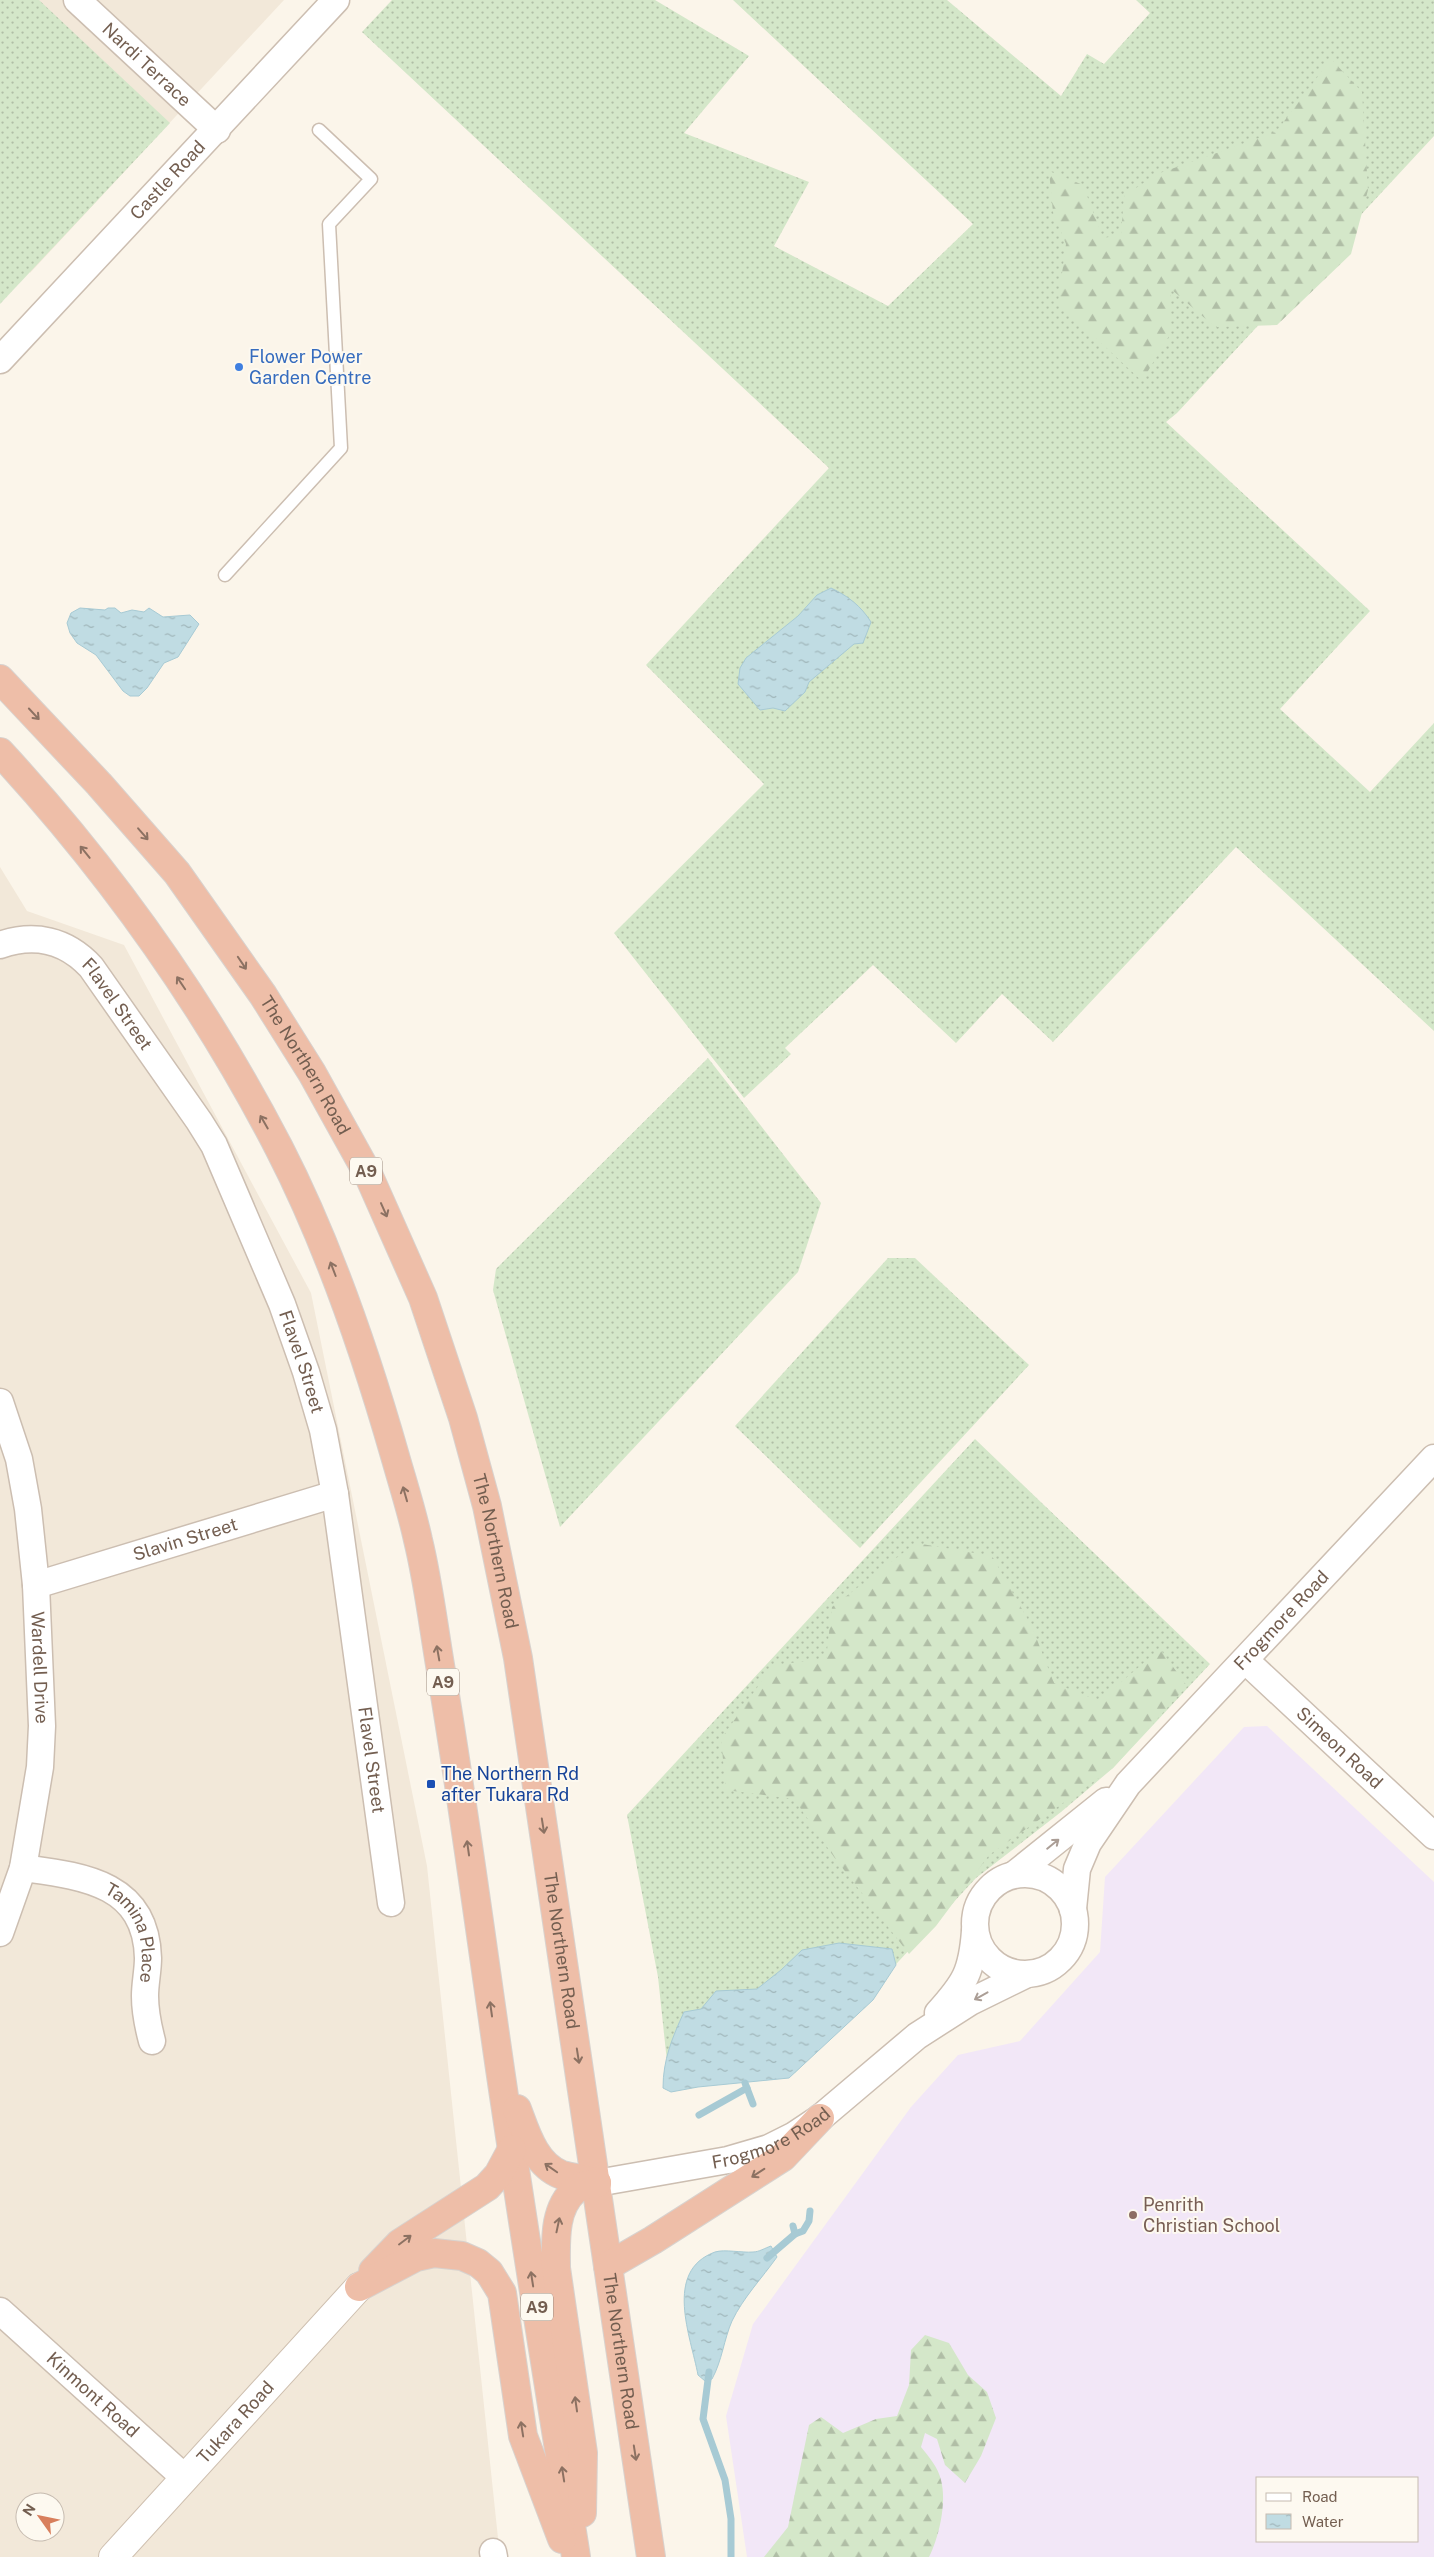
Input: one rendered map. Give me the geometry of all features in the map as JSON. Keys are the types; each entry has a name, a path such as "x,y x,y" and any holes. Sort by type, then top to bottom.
{"highway":[{"name":"The Northern Road","path":"0,679 99,784 177,873 247,971 312,1073 368,1174 423,1298 463,1418 488,1506 516,1649 597,2183 651,2557"},
{"name":"A9","path":"0,752 35,790 147,932 196,1006 278,1146 315,1222 350,1315 381,1408 419,1541 455,1756 498,2058 576,2557"},
{"path":"498,2058 533,2149 546,2165 562,2174 597,2183"},
{"path":"608,2266 653,2240 783,2157 820,2118"},
{"path":"358,2287 400,2243 487,2187 498,2175 512,2149"},
{"path":"582,2557 583,2453 556,2268 556,2240 557,2225 569,2198 576,2190 597,2183"},
{"path":"358,2287 416,2257 434,2253 462,2256 478,2263 489,2272 502,2292 523,2436 568,2557"}],"street":[{"name":"Nardi Terrace","path":"77,0 217,130"},
{"name":"Castle Road","path":"0,360 217,130 336,0"},
{"name":"Flavel Street","path":"0,945 12,941 36,938 59,944 84,960 199,1121 224,1165 294,1338 323,1430 335,1494 391,1903"},
{"name":"Wardell Drive","path":"0,1402 19,1459 28,1509 36,1585 42,1744 23,1868 0,1933"},
{"name":"Frogmore Road","path":"1015,1874 1128,1784 1434,1458"},
{"name":"Slavin Street","path":"36,1585 335,1494"},
{"name":"Simeon Road","path":"1245,1660 1434,1836"},
{"name":"Frogmore Road","path":"1073,1909 1077,1869 1088,1843 1128,1784"},
{"name":"Tamina Place","path":"23,1868 72,1874 95,1881 112,1890 131,1908 141,1925 146,1944 148,1966 145,2008 152,2041"},
{"path":"1015,1874 1027,1874 1051,1881 1061,1888 1073,1909 1074,1933 1065,1954 1048,1969 1025,1974 1003,1970 993,1963 978,1944 975,1931 978,1906 992,1886 1015,1874"},
{"name":"Frogmore Road","path":"917,2036 964,1982 971,1965 975,1931"},
{"name":"Frogmore Road","path":"597,2183 746,2156 794,2136 820,2118 917,2036 970,2002 1025,1974"},
{"name":"Tukara Road","path":"113,2557 358,2287"},
{"name":"Kinmont Road","path":"0,2311 185,2478"}],"lane":[{"path":"225,575 341,448 329,224 371,179 318,130"}],"shaded area":[{"path":"0,0 284,0 30,273"},
{"path":"0,867 27,911 124,945 311,1293 427,1866 500,2557 0,2557"},
{"name":"Penrith Christian School","path":"1267,1726 1434,1882 1434,2557 747,2557 726,2416 753,2324 911,2107 958,2055 1020,2041 1100,1952 1105,1877 1244,1727"}],"green space":[{"path":"0,0 39,0 170,123 0,304"},
{"path":"392,0 655,0 749,56 684,133 809,182 774,246 888,306 973,224 733,0 947,0 1061,96 1087,54 1104,64 1150,13 1136,0 1434,0 1434,136 1177,413 1166,422 1370,611 1280,709 1370,792 1434,723 1434,1031 1236,847 1053,1042 1002,994 956,1043 873,965 785,1048 791,1054 744,1098 614,933 764,784 646,665 829,468 362,32"},
{"path":"1331,59 1362,92 1368,190 1351,254 1277,325 1215,327 1171,289 1169,336 1142,381 1058,303 1066,244 1053,212 1049,171 1083,185 1103,238 1121,235 1124,196 1157,174 1276,132"},
{"path":"708,1058 821,1203 798,1272 560,1527 493,1290 496,1269"},
{"path":"888,1258 915,1258 1029,1365 860,1548 735,1426"},
{"path":"975,1439 1210,1664 1113,1768 1061,1812 976,1878 795,2073 670,2090 658,1977 627,1815"},
{"path":"916,1543 992,1556 1032,1627 1054,1683 1099,1701 1160,1649 1187,1686 1113,1768 989,1855 936,1926 909,1954 834,1857 794,1799 726,1790 721,1739 773,1665 826,1659 832,1607"},
{"path":"925,2335 949,2343 968,2375 987,2392 996,2418 981,2456 965,2483 945,2465 937,2439 925,2433 921,2447 938,2471 943,2489 939,2530 929,2557 764,2557 788,2527 809,2425 821,2417 843,2433 876,2419 897,2416 909,2385 911,2350"}],"water":[{"path":"831,588 854,602 871,622 863,643 854,644 809,682 805,692 785,711 773,708 760,710 738,684 740,668 746,658 798,616 817,595"},
{"path":"80,608 105,610 115,608 121,613 132,610 144,612 149,608 163,617 190,615 199,624 178,657 164,663 147,688 139,696 130,696 123,691 96,655 77,643 70,633 67,623 71,613"},
{"path":"839,1943 892,1949 896,1965 873,2000 789,2078 698,2087 671,2092 663,2088 663,2078 669,2049 684,2012 701,2009 716,1991 757,1989 802,1950"},
{"path":"771,2246 777,2257 736,2313 712,2379 705,2381 698,2375 684,2306 685,2289 689,2274 699,2261 715,2252 755,2252"}],"waterway":[{"path":"745,2083 753,2104"},
{"path":"699,2115 747,2088"},
{"path":"795,2234 803,2231 809,2221 810,2211"},
{"path":"767,2258 795,2234 793,2226"},
{"path":"709,2372 703,2419 725,2480 731,2519 731,2557"}],"place":[{"name":"Flower Power Garden Centre","path":"239,367"},
{"name":"The Northern Rd after Tukara Rd","path":"431,1784"},
{"name":"Penrith Christian School","path":"1133,2215"}]}
